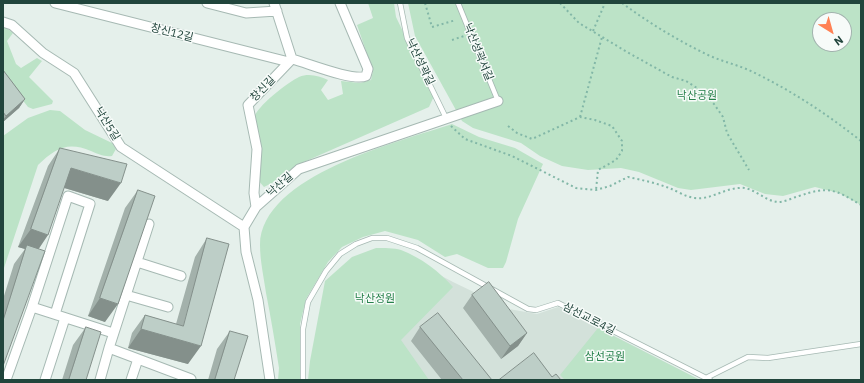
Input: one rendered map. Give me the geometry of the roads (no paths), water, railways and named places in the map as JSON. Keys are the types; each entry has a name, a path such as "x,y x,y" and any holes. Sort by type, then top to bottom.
{"street":[{"name":"창신12길","path":"55,3 291,60 345,76 361,78 366,76 368,69 340,3"},
{"path":"207,3 246,13 276,7 291,60"},
{"name":"낙산5길","path":"3,22 12,25 43,53 74,73 121,147 244,227"},
{"name":"창신길","path":"256,206 254,193 257,149 248,105 291,60"},
{"name":"낙산길","path":"244,227 256,206 298,169 447,120 498,101"},
{"path":"6,380 32,307 68,196 90,204 55,314"},
{"path":"100,380 113,333 149,224"},
{"path":"244,227 246,252 258,300 270,380"},
{"path":"137,262 181,276"},
{"path":"126,295 168,307"},
{"path":"32,307 113,333"},
{"path":"45,380 65,318"},
{"path":"109,348 190,380"},
{"path":"131,380 138,359"}],"lane":[{"name":"낙산성곽길","path":"400,3 407,38 447,120"},
{"name":"낙산성곽서길","path":"458,3 498,101"},
{"name":"삼선교로4길","path":"303,380 303,329 308,302 326,271 340,254 356,244 372,238 387,238 417,248 528,309 536,310 558,303 708,379 748,357 768,358 861,344"}],"park label":[{"name":"낙산공원","path":"697,96"},
{"name":"낙산정원","path":"375,299"},
{"name":"삼선공원","path":"605,357"}]}
